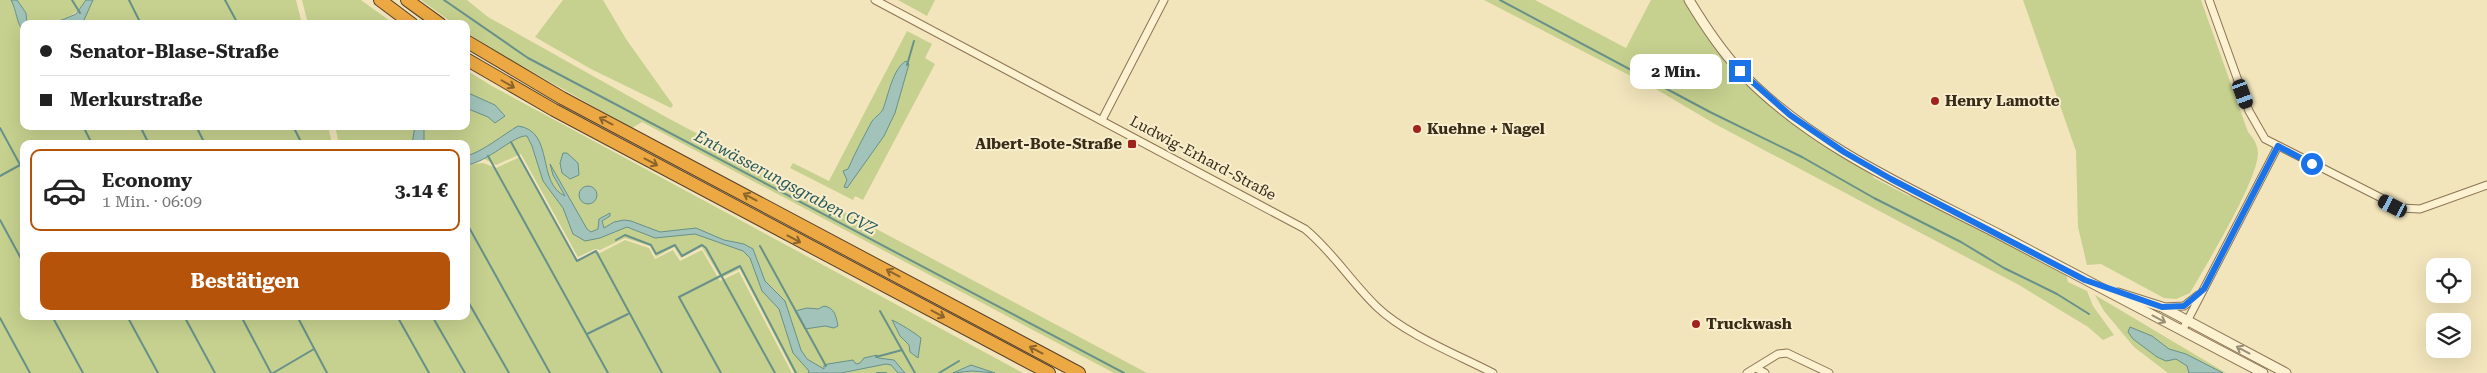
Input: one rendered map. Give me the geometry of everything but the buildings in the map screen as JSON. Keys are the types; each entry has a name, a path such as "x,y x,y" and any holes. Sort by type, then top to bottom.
{"highway":[{"path":"380,0 407,20"},
{"path":"406,0 434,20"},
{"path":"470,43 562,98 1079,373"},
{"path":"470,61 563,115 1049,373"}],"street":[{"name":"Ludwig-Erhard-Straße","path":"875,0 1305,229 1321,242 1377,307 1392,319 1493,373"},
{"path":"1102,120 1164,0"},
{"path":"1689,0 1704,25 1740,71 1790,115 1820,137 1891,179 2263,373"},
{"path":"2209,0 2249,111 2265,138 2401,208 2420,209 2487,185"},
{"path":"2182,331 2186,320 2278,146"},
{"path":"2085,280 2162,307 2286,373"},
{"path":"2162,307 2184,306 2204,289"},
{"path":"1747,373 1778,354 1787,353 1829,373"},
{"path":"1756,368 1765,373"}],"green space":[{"path":"0,0 11,0 20,26 20,130 329,130 331,140 20,140 20,320 470,320 470,165 483,163 496,168 520,157 577,260 595,251 600,253 625,240 649,248 655,259 673,250 680,261 702,250 720,281 739,272 792,373 0,373"},
{"path":"17,0 86,0 75,13 60,20 27,20 26,13"},
{"path":"93,0 296,0 301,20 84,20"},
{"path":"302,0 361,0 388,20 307,20"},
{"path":"421,0 467,0 488,17 666,117 1147,373 1114,373 642,122 632,128 502,55 470,35 470,20 448,20"},
{"path":"563,0 603,0 626,39 673,105 671,108 591,69 535,37"},
{"path":"898,0 935,0 927,16"},
{"path":"1484,0 1535,0 1626,48 1651,0 1685,0 1743,79 1870,172 1874,178 1909,196 1916,196 2066,274 2068,282 2087,291 2093,306 2114,335 2103,340 2088,327 2019,285 1715,124 1654,88"},
{"path":"2023,0 2201,0 2248,132 2256,143 2258,152 2256,165 2241,201 2190,293 2176,299 2164,298 2101,264 2087,265 2078,227 2076,151"},
{"path":"907,31 932,44 925,58 935,64 863,200 855,196 853,200 790,168 793,163 829,181"},
{"path":"470,72 1023,373 794,373 740,269 721,278 702,247 681,258 674,247 656,257 650,246 625,238 600,250 595,249 578,257 521,154 496,165 475,154 470,155 470,140 424,140 424,130 470,130"},
{"path":"336,130 414,130 413,140 338,140"},
{"path":"2095,295 2226,373 2168,373 2134,347 2104,311"}],"water":[{"path":"11,0 17,0 26,13 27,20 20,20 20,26 19,25"},
{"path":"86,0 93,0 84,20 62,20 76,14"},
{"path":"906,61 909,64 895,113 884,136 847,188 844,187 847,180 843,171 848,169 872,121 882,111 894,76"},
{"path":"470,94 495,105 505,116 495,123 488,117 470,110"},
{"path":"518,126 529,130 537,137 551,180 556,189 565,196 553,175 550,164 587,229 591,232 598,229 599,219 610,213 610,216 602,221 604,228 614,222 624,220 660,232 696,228 724,240 744,244 753,249 765,281 785,301 801,350 807,359 824,369 824,365 853,360 856,364 860,363 864,358 877,355 878,358 894,360 905,373 898,373 891,365 886,364 841,373 808,373 809,371 793,353 779,309 762,291 750,258 743,251 695,234 655,238 627,227 600,238 585,241 573,234 563,208 543,181 527,136 515,139 483,159 470,164 470,155"},
{"path":"414,130 424,130 424,140 413,140"},
{"path":"563,153 567,153 578,163 579,175 570,179 562,173 560,163"},
{"path":"584,186 592,186 597,191 595,202 584,204 579,199 579,191"},
{"path":"824,306 833,311 838,326 834,328 825,326 805,329 795,311 807,308 818,309"},
{"path":"892,320 921,338 918,358 910,352 909,345 900,336"},
{"path":"2130,327 2152,336 2169,349 2186,354 2223,373 2189,373 2187,366 2176,359 2166,361 2157,357 2133,339 2128,332"},
{"path":"971,365 995,373 972,371 953,373"}],"waterway":[{"path":"72,0 80,13"},
{"path":"129,0 139,20"},
{"path":"225,0 236,20"},
{"name":"Entwässerungsgraben GVZ","path":"444,0 528,58 1124,373"},
{"name":"Entwässerungsgraben GVZ","path":"1500,0 1710,112 1802,157 1874,198 1961,242 2004,268 2057,294 2089,314"},
{"path":"907,65 914,41"},
{"path":"0,128 20,165"},
{"path":"85,130 90,140"},
{"path":"142,130 147,140"},
{"path":"198,130 203,140"},
{"path":"295,130 300,140"},
{"path":"511,142 577,261 596,251 662,373"},
{"path":"488,156 608,373"},
{"path":"0,176 20,165"},
{"name":"Entwässerungsgraben GVZ","path":"829,217 832,211"},
{"path":"0,220 20,257"},
{"path":"470,229 550,373"},
{"path":"616,240 625,235 651,245 656,254 675,245 682,256 702,245 706,248 775,373"},
{"path":"760,246 826,366"},
{"path":"721,373 679,297 740,266 796,373"},
{"path":"470,305 509,373"},
{"path":"880,311 915,373"},
{"path":"587,334 628,314"},
{"path":"0,318 30,373"},
{"path":"54,320 83,373"},
{"path":"129,320 158,373"},
{"path":"186,320 215,373"},
{"path":"243,320 271,373"},
{"path":"299,320 327,373"},
{"path":"399,320 429,373"},
{"path":"434,320 465,373"},
{"path":"273,373 314,349"},
{"path":"876,357 902,350"},
{"path":"939,373 959,361"},
{"path":"877,373 886,373"}],"place":[{"name":"Henry Lamotte","path":"1935,101"},
{"name":"Kuehne + Nagel","path":"1417,129"},
{"name":"Albert-Bote-Straße","path":"1132,144"},
{"name":"Truckwash","path":"1696,324"}],"route":[{"path":"1740,71 1764,94 1820,137 1891,179 2085,280 2162,307 2184,306 2204,289 2278,146 2312,164"}]}
